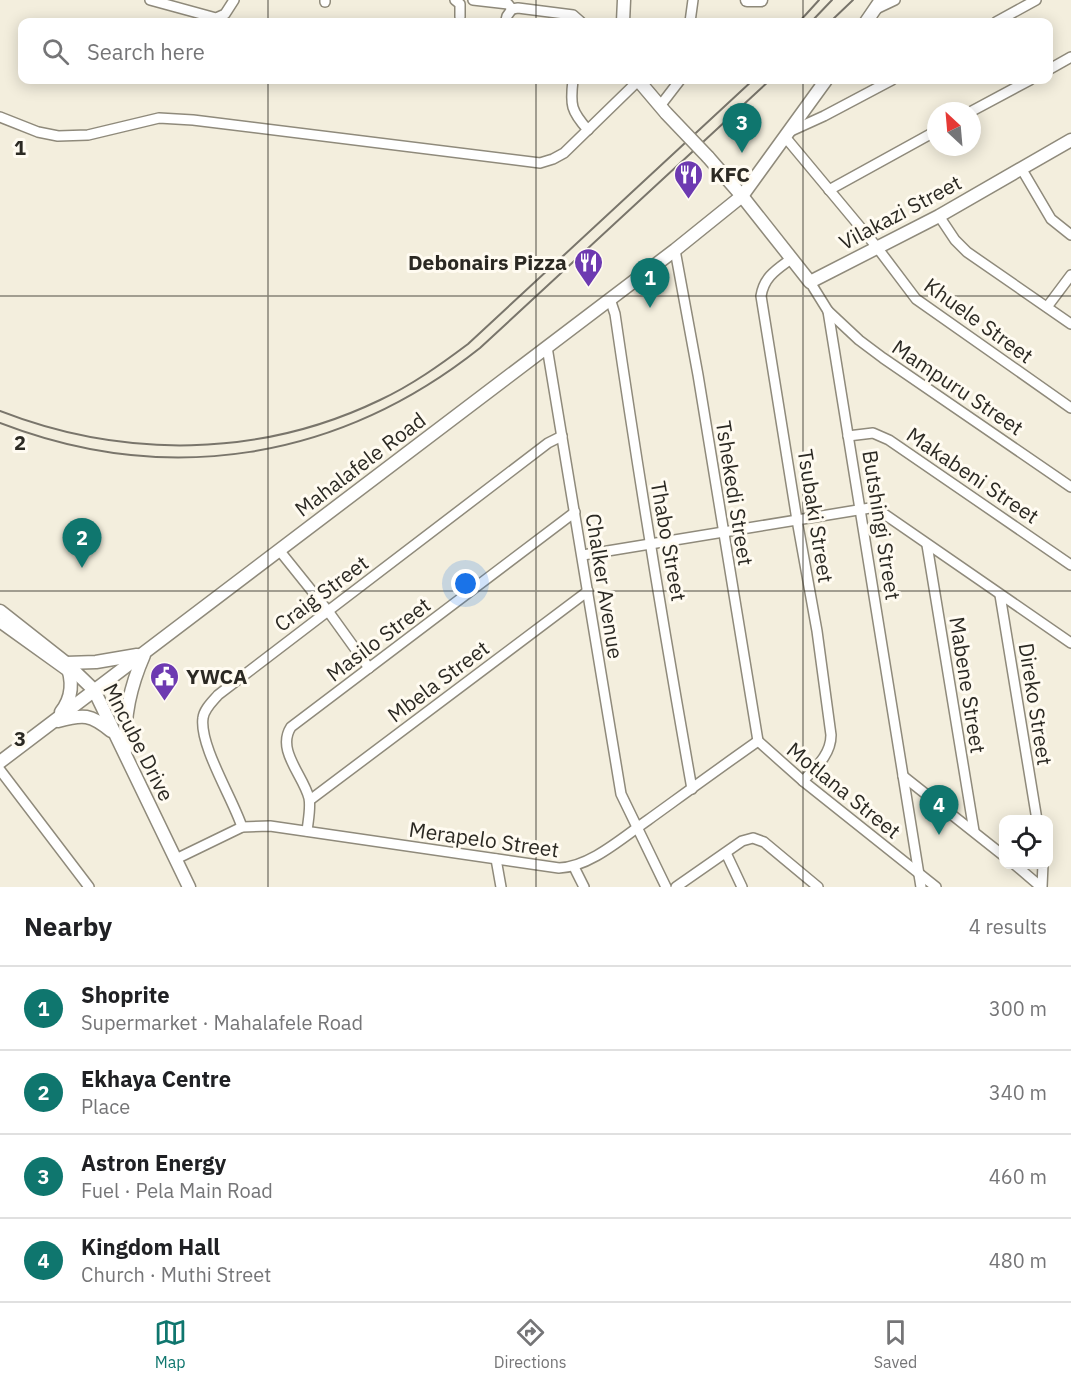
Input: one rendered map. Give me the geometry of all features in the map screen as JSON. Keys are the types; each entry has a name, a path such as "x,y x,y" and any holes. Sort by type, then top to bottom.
{"main road":[{"path":"623,18 624,0"},
{"path":"747,0 761,0"},
{"path":"869,18 877,5"},
{"name":"Butshingi Street","path":"641,84 742,196 810,282"},
{"name":"Mahalafele Road","path":"0,762 675,250 742,196 823,84"},
{"name":"Vilakazi Street","path":"810,282 876,246 939,216 1071,140"},
{"name":"Mncube Drive","path":"0,611 94,690 189,887"},
{"path":"51,723 65,706 70,695 69,668 144,654"},
{"path":"125,756 124,729 127,703 144,654"},
{"path":"51,723 85,716 98,720 114,733"}],"street":[{"path":"150,0 179,3 219,17 225,14 234,0"},
{"path":"456,0 460,4 460,17"},
{"path":"473,0 508,4 512,9"},
{"path":"691,18 693,0"},
{"path":"877,5 895,0"},
{"path":"1003,18 1036,0"},
{"path":"507,18 512,9"},
{"path":"512,9 573,15 576,18"},
{"path":"1053,67 1071,57"},
{"path":"573,84 572,108 588,130"},
{"path":"0,117 38,132 58,136 88,135 159,118 193,120 540,163 564,153 634,84"},
{"path":"663,109 678,84"},
{"path":"789,134 884,84"},
{"path":"981,106 1023,84"},
{"name":"Khuele Street","path":"789,134 829,190 916,299 1071,408"},
{"path":"829,190 927,136"},
{"path":"1021,168 1051,219 1071,235"},
{"path":"939,216 967,252 1071,324"},
{"name":"Tshekedi Street","path":"675,250 758,741"},
{"name":"Tsubaki Street","path":"791,259 769,277 761,296 817,631 831,735 830,747 826,754 802,781"},
{"path":"1047,307 1071,275"},
{"name":"Butshingi Street","path":"810,282 828,311 921,887"},
{"name":"Thabo Street","path":"610,299 615,314 650,544 692,789"},
{"name":"Mampuru Street","path":"828,311 859,340 883,358 1071,487"},
{"name":"Chalker Avenue","path":"547,347 583,555 618,781 621,794 636,828 666,887"},
{"name":"Makabeni Street","path":"848,436 873,433 889,440 1071,565"},
{"name":"Craig Street","path":"242,827 207,742 204,728 204,714 218,694 548,443 562,436"},
{"path":"583,555 877,508 927,545 1071,643"},
{"name":"Masilo Street","path":"308,831 309,800 286,745 287,734 291,727 575,512"},
{"name":"Mabene Street","path":"927,545 974,831"},
{"path":"279,550 328,610 369,668"},
{"name":"Mbela Street","path":"309,800 588,591"},
{"name":"Direko Street","path":"1000,595 1036,815"},
{"path":"0,623 69,668"},
{"name":"Motlana Street","path":"758,741 802,781 936,887"},
{"name":"Merapelo Street","path":"176,859 242,827 270,826 559,868 574,867 636,828 758,741"},
{"path":"0,770 89,887"},
{"path":"903,776 999,852"},
{"path":"676,887 748,838 759,839 818,887"},
{"path":"726,853 742,887"},
{"path":"496,859 501,887"},
{"path":"574,867 584,887"},
{"path":"1020,869 1042,887"},
{"path":"1042,887 1043,869"}],"railway":[{"path":"803,18 819,0"},
{"path":"815,18 832,0"},
{"path":"834,18 853,0"},
{"path":"0,411 47,427 94,438 143,444 191,445 239,442 287,433 334,419 380,400 403,388 468,344 749,84"},
{"path":"0,423 63,443 126,454 189,457 250,452 310,438 369,416 426,386 480,348 766,84"}],"place":[{"name":"Astron Energy","path":"742,153"},
{"name":"KFC","path":"689,200"},
{"name":"Debonairs Pizza","path":"588,288"},
{"name":"Shoprite","path":"650,308"},
{"name":"Ekhaya Centre","path":"82,568"},
{"name":"YWCA","path":"165,702"},
{"name":"Kingdom Hall","path":"939,835"}]}
